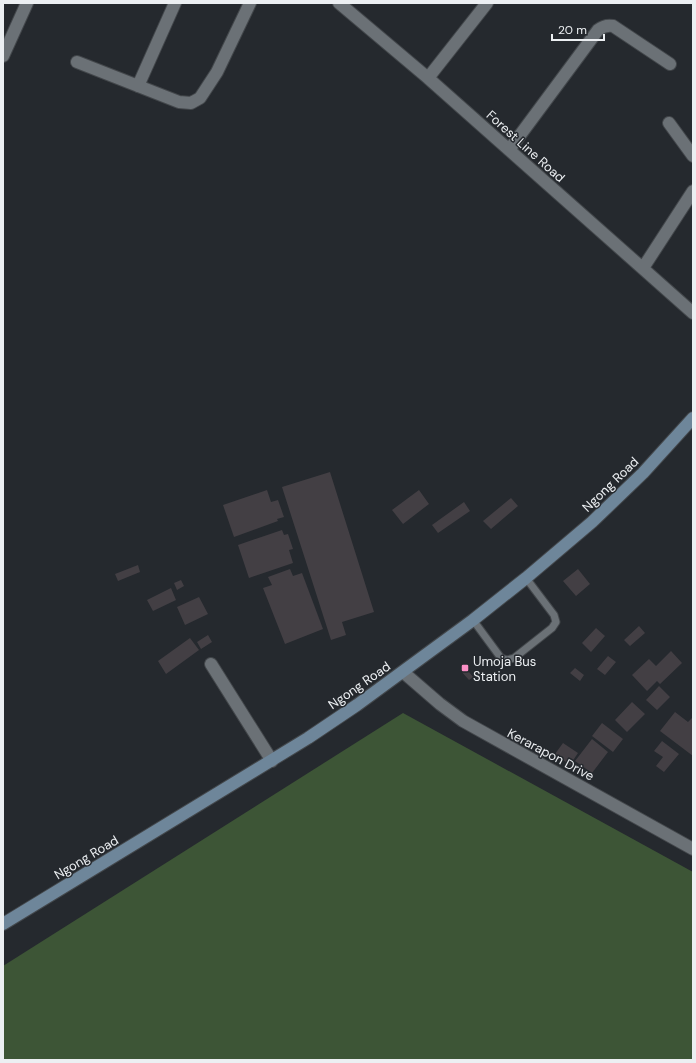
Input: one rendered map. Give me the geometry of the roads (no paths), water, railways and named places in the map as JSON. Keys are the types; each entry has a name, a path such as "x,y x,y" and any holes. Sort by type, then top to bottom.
{"main road":[{"name":"Ngong Road","path":"3,924 272,761 351,709 474,620 592,522 643,473 693,418"}],"street":[{"path":"3,56 27,3"},
{"path":"138,86 175,3"},
{"path":"77,62 179,102 191,103 200,98 217,72 250,3"},
{"name":"Forest Line Road","path":"339,3 428,78 693,313"},
{"path":"428,78 487,3"},
{"path":"509,150 598,30 602,27 606,25 613,26 670,64"},
{"path":"669,124 693,156"},
{"path":"643,268 693,191"},
{"path":"211,664 272,761"},
{"name":"Kerarapon Drive","path":"403,672 440,704 463,721 693,849"}],"lane":[{"path":"474,620 501,658 507,660 514,658 552,628 556,622 554,615 526,578"}],"place":[{"name":"Umoja Bus Station","path":"465,668"}]}
